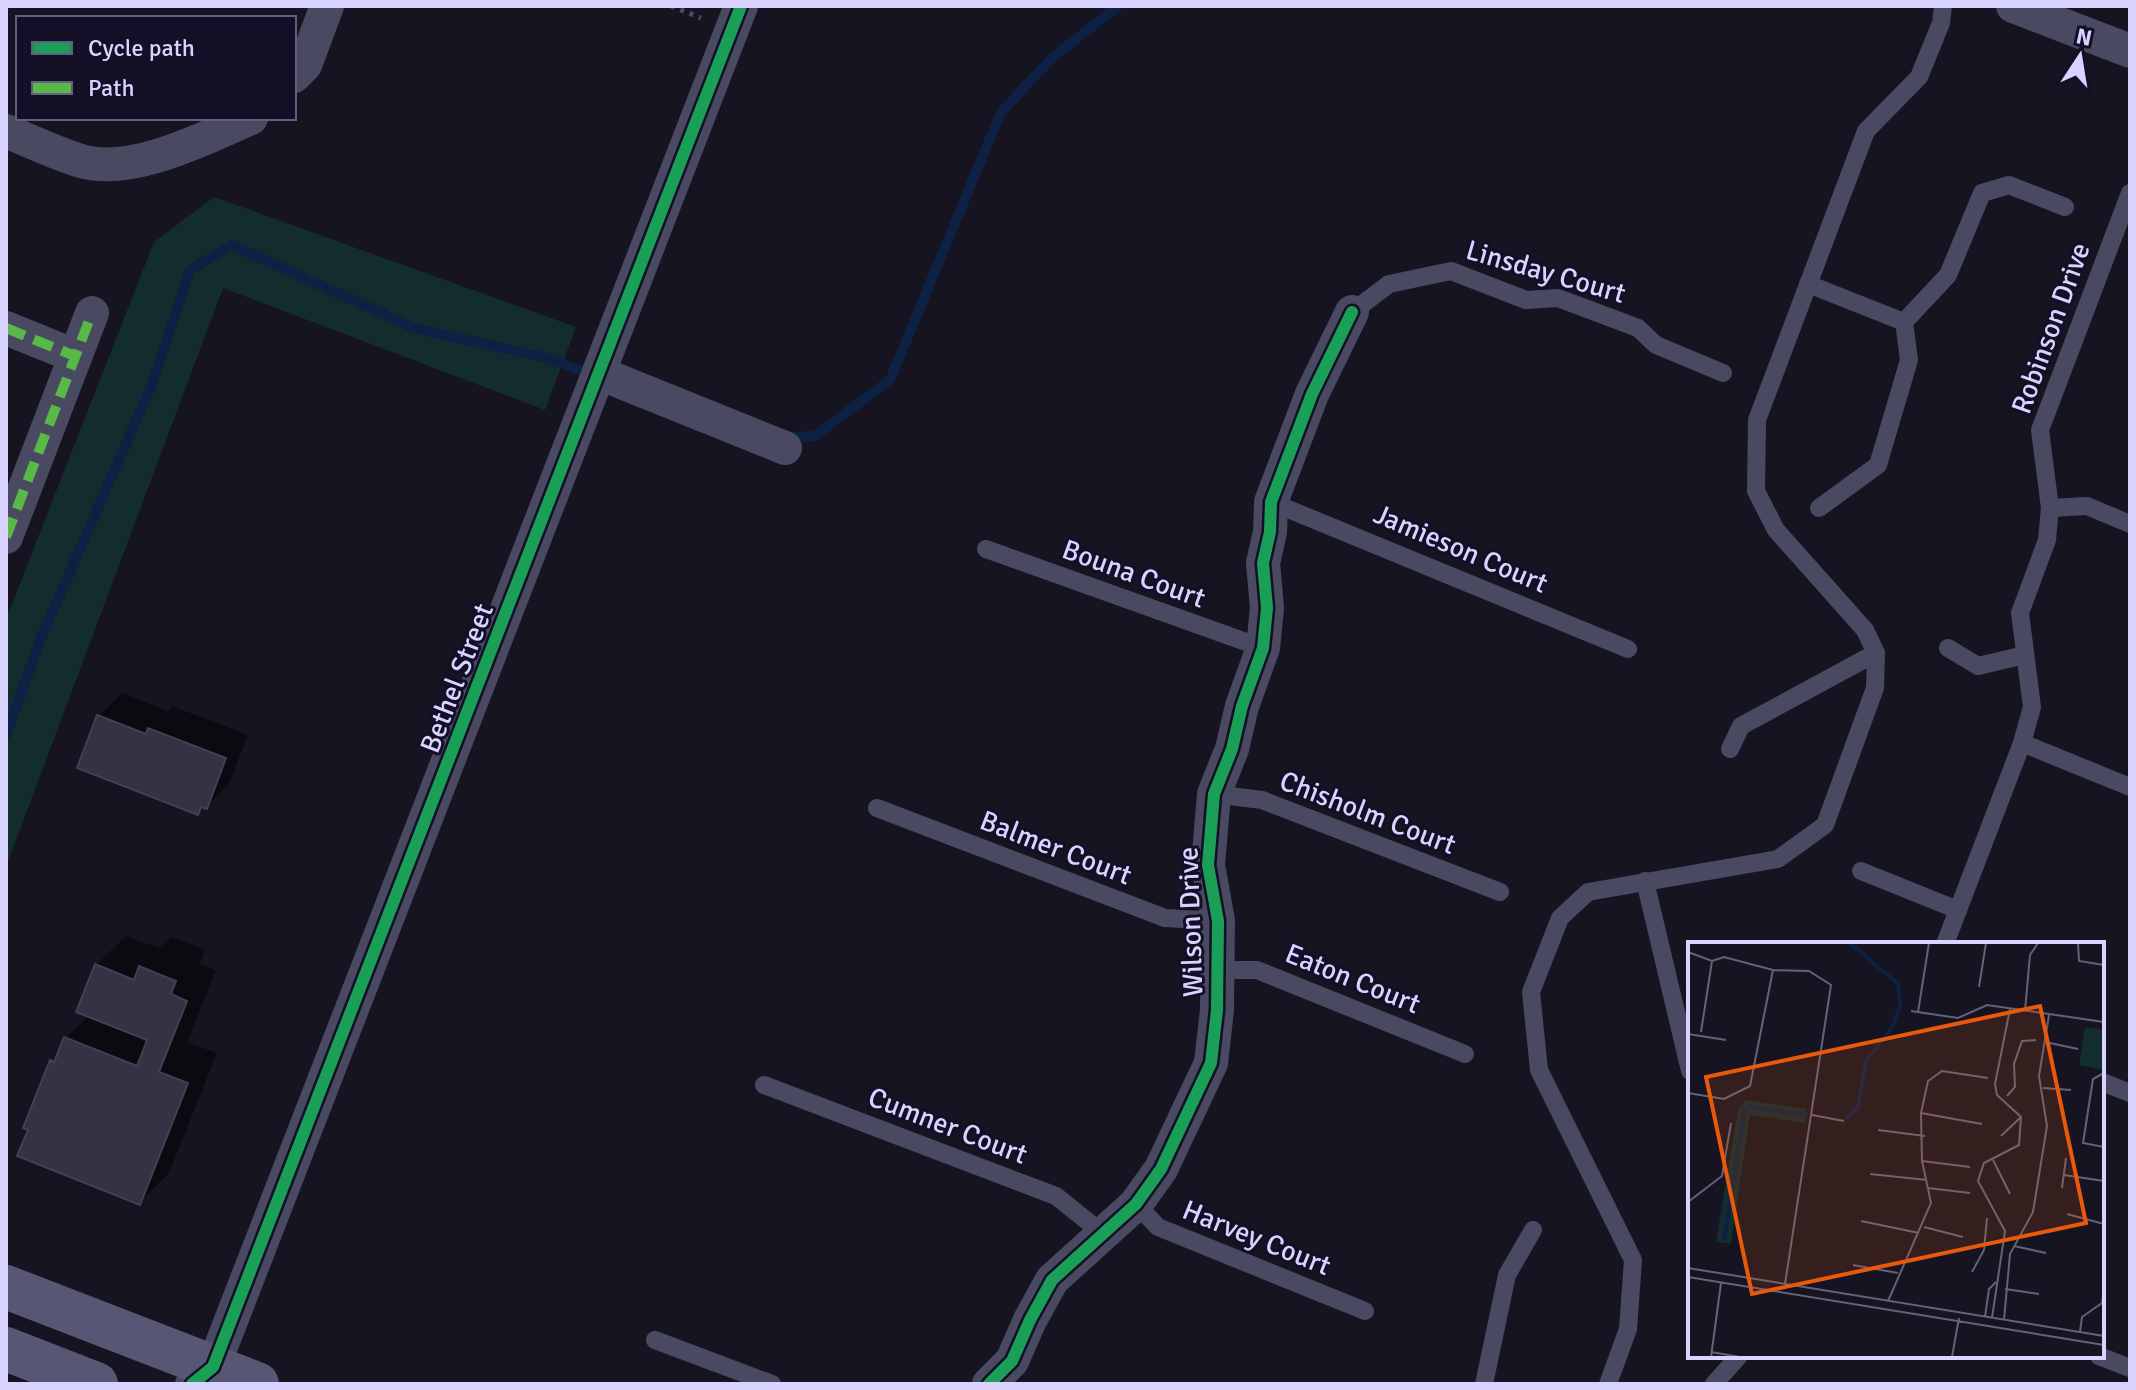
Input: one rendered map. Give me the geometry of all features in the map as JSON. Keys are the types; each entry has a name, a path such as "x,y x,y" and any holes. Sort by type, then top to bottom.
{"main road":[{"path":"6,1287 208,1378 257,1384"},
{"path":"6,1349 96,1384"}],"street":[{"path":"296,74 305,65 327,6"},
{"name":"Bethel Street","path":"208,1378 741,6"},
{"path":"2029,9 2130,51"},
{"path":"6,131 83,162 128,164 203,139 246,120"},
{"name":"Wilson Drive","path":"989,1384 1012,1361 1052,1280 1136,1204 1161,1169 1211,1063 1217,1010 1218,921 1208,865 1214,794 1232,749 1242,706 1263,648 1267,608 1263,563 1270,532 1271,502 1312,394 1352,312"},
{"path":"6,537 92,313"},
{"path":"6,328 75,356"},
{"path":"604,360 785,448"}],"lane":[{"path":"1608,1384 1628,1329 1633,1260 1539,1070 1531,992 1560,918 1588,892 1778,859 1825,825 1875,688 1876,653 1865,630 1776,530 1756,491 1757,420 1866,131 1919,77 1941,23 1943,6"},
{"path":"1904,322 1948,275 1982,193 2009,185 2065,207"},
{"name":"Robinson Drive","path":"1946,942 2022,743 2032,707 2020,613 2047,540 2050,508 2040,430 2123,233 2130,193"},
{"name":"Linsday Court","path":"1352,312 1389,284 1451,271 1526,300 1558,298 1638,328 1656,345 1723,373"},
{"path":"1808,284 1904,322"},
{"path":"1819,508 1878,465 1909,360 1904,322"},
{"name":"Jamieson Court","path":"1271,502 1628,649"},
{"path":"2050,508 2087,506 2130,524"},
{"name":"Bouna Court","path":"986,549 1263,648"},
{"path":"1948,648 1978,666 2025,655"},
{"path":"1730,749 1741,726 1876,653"},
{"path":"2022,743 2130,787"},
{"name":"Chisholm Court","path":"1214,794 1262,800 1500,892"},
{"name":"Balmer Court","path":"877,808 1165,918 1218,921"},
{"path":"1861,871 1958,910"},
{"path":"1645,881 1688,1063"},
{"name":"Eaton Court","path":"1217,970 1257,970 1465,1054"},
{"path":"2104,1083 2130,1093"},
{"name":"Cumner Court","path":"764,1085 1056,1196 1102,1233"},
{"name":"Harvey Court","path":"1136,1204 1158,1227 1365,1311"},
{"path":"1484,1384 1507,1275 1533,1230"},
{"path":"655,1340 772,1384"},
{"path":"1714,1384 1737,1358"},
{"path":"2104,1358 2130,1368"}],"green space":[{"path":"214,197 576,327 545,410 223,288 6,867 6,619 154,242"}],"building":[{"path":"97,715 146,734 148,728 226,758 207,809 201,807 198,815 77,768"},
{"path":"95,964 134,980 139,966 176,981 171,994 187,1001 159,1072 188,1083 140,1205 17,1156 28,1130 23,1128 50,1060 54,1062 64,1037 137,1066 147,1040 76,1012"}],"waterway":[{"path":"787,437 815,436 890,380 1001,112 1052,58 1118,6"},
{"path":"6,735 41,638 153,382 190,270 232,245 414,328 547,358 592,375"}],"marked path":[{"path":"6,537 92,313"},
{"path":"6,328 75,356"}],"cycle path":[{"path":"192,1384 213,1367 741,6"},
{"path":"989,1384 1012,1361 1052,1280 1136,1204 1161,1169 1211,1063 1217,1010 1218,921 1208,865 1214,794 1232,749 1242,706 1263,648 1267,608 1263,563 1270,532 1271,502 1312,394 1352,312"}]}
